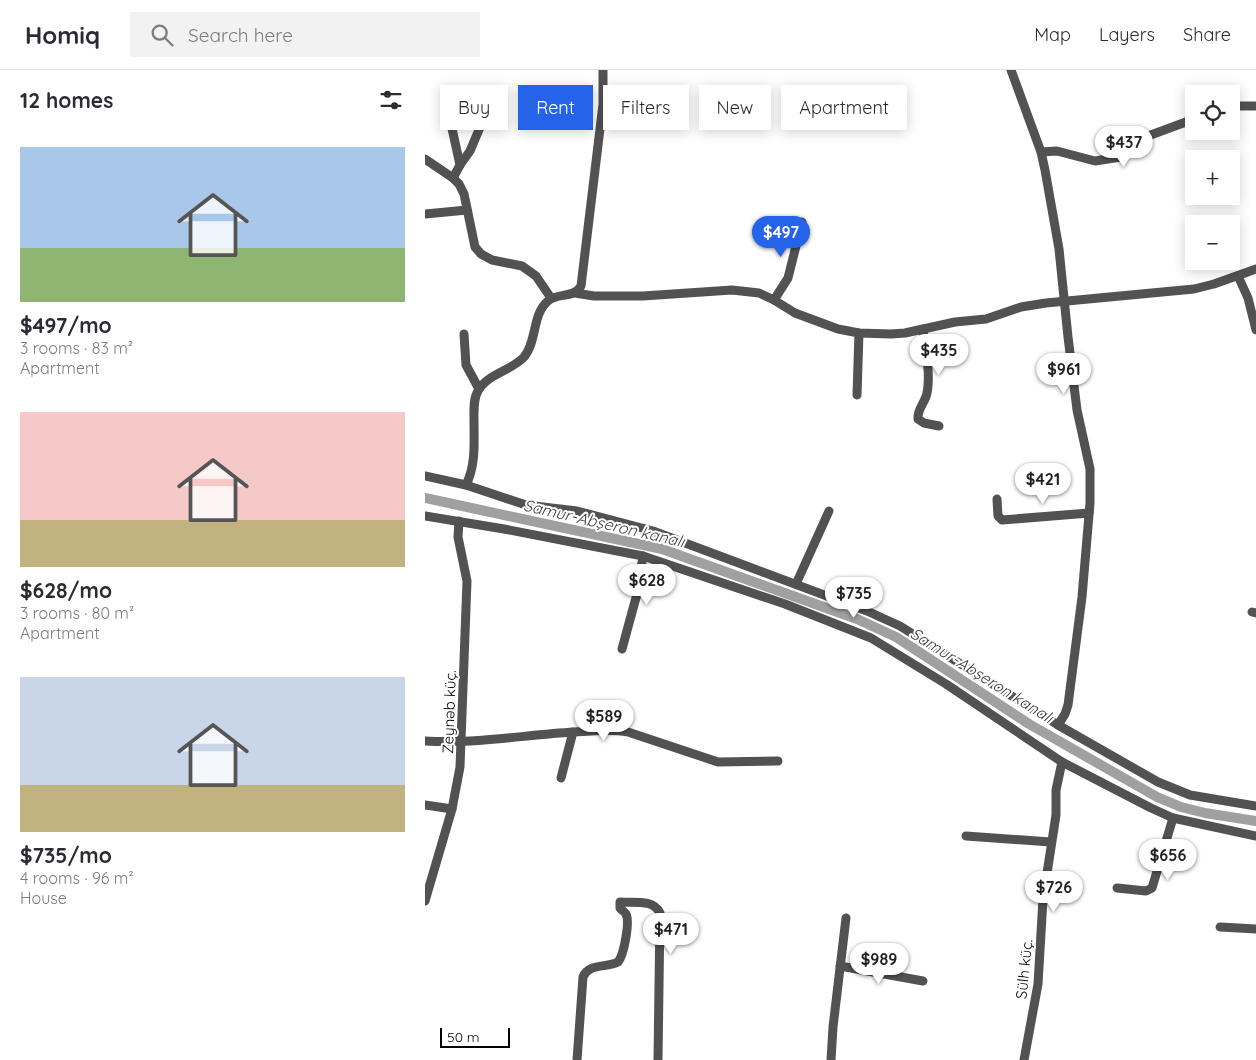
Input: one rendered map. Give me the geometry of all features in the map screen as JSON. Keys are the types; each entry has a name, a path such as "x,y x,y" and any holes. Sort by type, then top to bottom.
{"street":[{"path":"575,293 581,286 583,278 603,104 603,70"},
{"path":"1011,70 1041,152 1051,209 1057,231 1077,410 1090,469 1091,488 1082,597 1067,705 1065,714 1058,726"},
{"path":"1240,106 1256,106"},
{"path":"1041,152 1057,151 1095,161 1121,157 1135,150 1148,136 1185,122"},
{"path":"451,130 459,165"},
{"path":"453,178 459,165 470,151 479,130"},
{"path":"425,159 459,184 464,194 475,247 481,254 493,260 522,266 536,276 551,298"},
{"path":"425,214 467,210"},
{"path":"774,300 788,278 802,222"},
{"path":"466,485 473,469 476,394 489,379 523,357 528,349 540,312 544,304 551,298 575,293 594,296 643,296 732,290 759,293 795,313 838,329 859,333 891,334 955,322 986,319 1021,307 1064,301 1194,289 1256,269"},
{"path":"1238,276 1247,298 1256,330"},
{"path":"923,329 928,378 927,394 917,413 918,419 924,423 939,426"},
{"path":"857,395 859,333"},
{"path":"464,334 466,365 479,389"},
{"path":"425,476 466,485 533,506 577,511 639,526 867,611 900,626 1058,726 1157,782 1180,792 1199,797 1256,806"},
{"path":"997,499 998,516 1002,520 1089,513"},
{"path":"796,584 829,511"},
{"path":"425,516 643,556 785,604 871,638 946,684 1062,762 1173,818 1256,836"},
{"name":"Zeynəb küç.","path":"425,901 458,786 462,743 467,581 458,537 459,521"},
{"path":"622,649 637,594 643,556"},
{"path":"425,741 462,743 573,732 615,730 628,732 718,762 778,761"},
{"path":"561,778 573,732"},
{"name":"Sülh küç.","path":"1024,1060 1038,984 1043,898 1056,815 1056,790 1062,762"},
{"path":"425,805 452,809"},
{"path":"1117,888 1146,891 1153,888 1173,818"},
{"path":"966,836 1051,842"},
{"path":"577,1060 583,976 591,968 618,962 624,952 627,928 626,915 620,908 620,902 651,904 657,907 660,914 658,1060"},
{"path":"831,1060 846,918"},
{"path":"1219,927 1256,930"},
{"path":"840,966 923,981"}],"waterway":[{"name":"Samur-Abşeron kanalı","path":"425,498 662,549 857,619 896,637 1029,724 1157,797 1181,807 1205,813 1256,821"}]}
